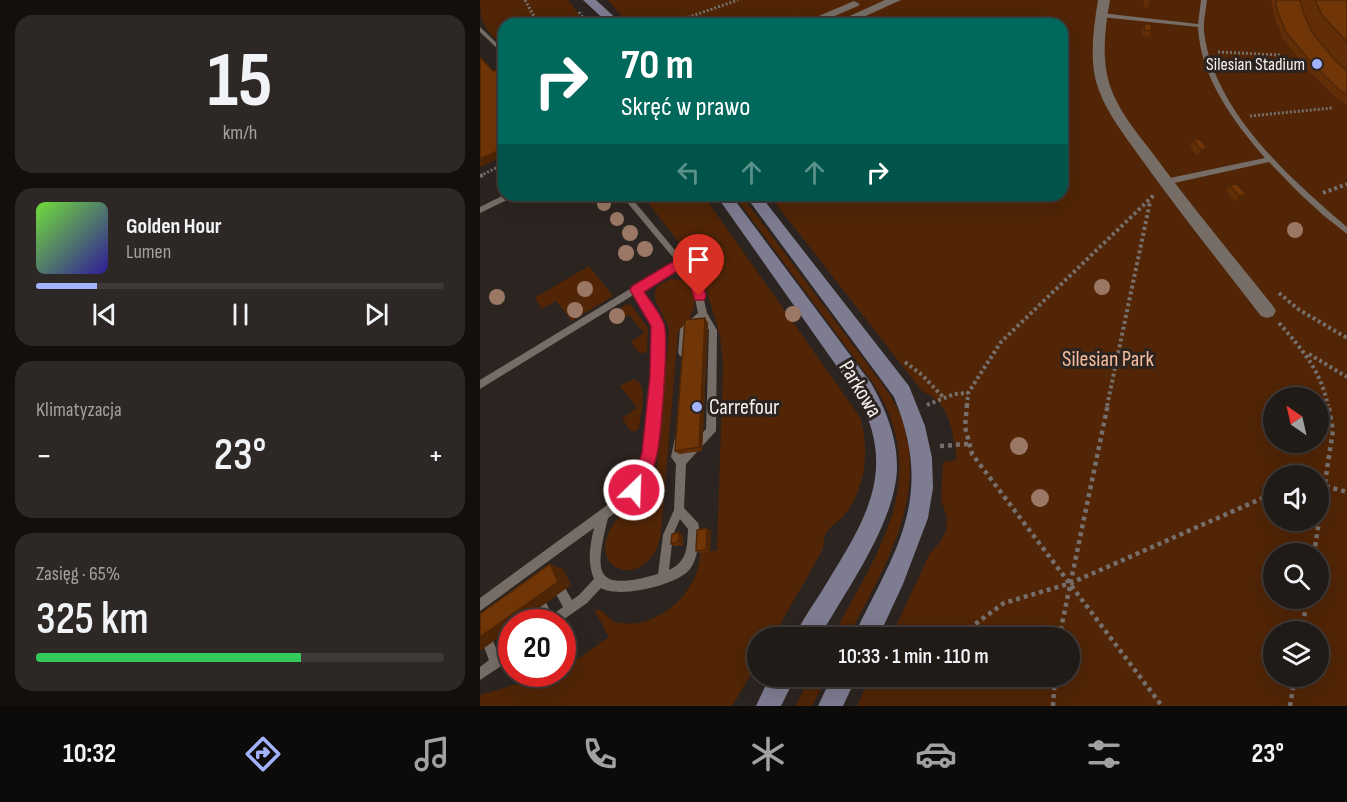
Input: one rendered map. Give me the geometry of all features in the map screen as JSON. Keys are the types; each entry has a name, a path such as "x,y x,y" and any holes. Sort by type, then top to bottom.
{"street":[{"path":"588,0 597,18"},
{"path":"588,0 609,18"},
{"path":"820,18 864,0"},
{"path":"853,18 895,0"},
{"path":"1104,0 1099,60 1106,94 1111,105 1166,182 1268,311"},
{"path":"846,7 858,16"},
{"name":"Parkowa","path":"727,201 864,389 878,414 882,428 887,468 884,490 863,538 812,627"},
{"name":"Parkowa","path":"757,201 902,392 914,416 920,436 924,480 921,505 903,561 870,627"},
{"path":"768,706 778,687"},
{"path":"830,706 840,687"}],"lane":[{"path":"1204,0 1201,26 1207,55 1224,97 1246,131 1270,159 1308,198 1347,231"},
{"path":"1101,15 1201,26"},
{"path":"480,29 498,47"},
{"path":"1166,182 1270,159"},
{"path":"480,210 498,201"},
{"path":"630,201 695,279 703,314 713,330 711,431 681,462 679,510 668,535 663,578"},
{"path":"480,385 681,262"},
{"path":"480,605 508,592 525,573 634,490 642,478 650,453 657,376 658,325 637,290"},
{"path":"682,362 684,329 703,314"},
{"path":"679,427 676,458 681,462"},
{"path":"603,515 594,547 595,568 600,581 614,589 634,588 680,574 690,562 694,527 679,510"},
{"path":"544,559 570,609 600,581"},
{"path":"525,573 543,609"},
{"path":"480,623 496,662 480,674"}],"path":[{"path":"525,0 535,18"},
{"path":"686,18 738,0"},
{"path":"1230,52 1280,55"},
{"path":"1265,115 1332,108"},
{"path":"480,176 498,167"},
{"path":"1162,706 972,454 965,427 968,393 1001,342 1150,201 1166,182"},
{"path":"1335,188 1347,184"},
{"path":"1061,627 1150,201"},
{"path":"1268,311 1307,354 1324,386 1333,430 1328,465"},
{"path":"1307,354 1347,377"},
{"path":"899,358 922,375 944,398"},
{"path":"927,405 944,398 968,393"},
{"path":"940,446 968,444"},
{"path":"1329,486 1347,492"},
{"path":"971,627 1004,603 1071,583 1263,498"},
{"path":"1053,706 1054,687"},
{"path":"1290,706 1293,687"}],"green space":[{"path":"480,0 568,0 582,18 498,18 498,41 485,26 481,15"},
{"name":"Silesian Park","path":"608,0 1347,0 1347,706 857,706 866,687 1080,687 1080,627 896,627 929,555 946,531 947,517 941,500 943,462 957,460 949,420 945,411 932,397 922,391 774,201 1068,201 1068,18 623,18"},
{"path":"647,201 707,201 860,417 863,429 864,468 857,493 844,515 827,532 823,549 779,627 747,627 747,681 732,706 480,706 480,695 507,687 576,687 576,660 609,637 595,611 598,609 616,622 631,624 660,615 684,595 698,569 700,554 717,550 723,365 720,336 701,271"},
{"path":"738,201 746,201 879,379 896,407 905,429 910,457 909,485 896,538 853,627 837,627 881,544 892,513 899,482 898,450 890,416 872,382"},
{"path":"589,266 613,296 572,321 556,301 542,309 536,297"},
{"path":"671,279 687,283 694,297 694,304 688,321 678,332 661,533 656,550 648,561 638,568 628,570 618,568 611,563 606,553 606,541 615,521 646,487 657,466 669,332 655,296 661,284"},
{"path":"626,304 631,305 648,328 647,351 644,353 639,353 631,342 644,333 629,315 615,322 610,317"},
{"path":"634,379 639,382 643,393 639,428 634,432 622,418 637,408 620,386"},
{"path":"621,463 630,464 633,469 630,479 619,491 604,497 619,484 611,470"},
{"path":"805,687 822,687 812,706 795,706"}],"building":[{"path":"1276,0 1300,0 1312,32 1347,71 1347,95 1310,61 1286,32 1277,10"},
{"path":"1315,0 1347,0 1347,42 1322,15"},
{"path":"1145,24 1151,24 1151,31 1144,30"},
{"path":"480,57 493,71 498,69 498,151 480,159"},
{"path":"1200,139 1207,148 1201,150 1193,140"},
{"path":"1237,184 1246,194 1239,196 1230,185"},
{"path":"705,318 699,447 675,451 685,320"},
{"path":"707,528 706,550 696,551 697,530"},
{"path":"679,532 678,542 671,544 672,534"},
{"path":"550,564 558,582 520,609 498,609 498,624 480,637 480,614"}],"place":[{"name":"Silesian Stadium","path":"1317,64"},
{"name":"Carrefour","path":"697,407"}],"route":[{"path":"634,490 642,478 650,453 657,376 658,325 637,290 681,262 695,279 699,296"}]}
